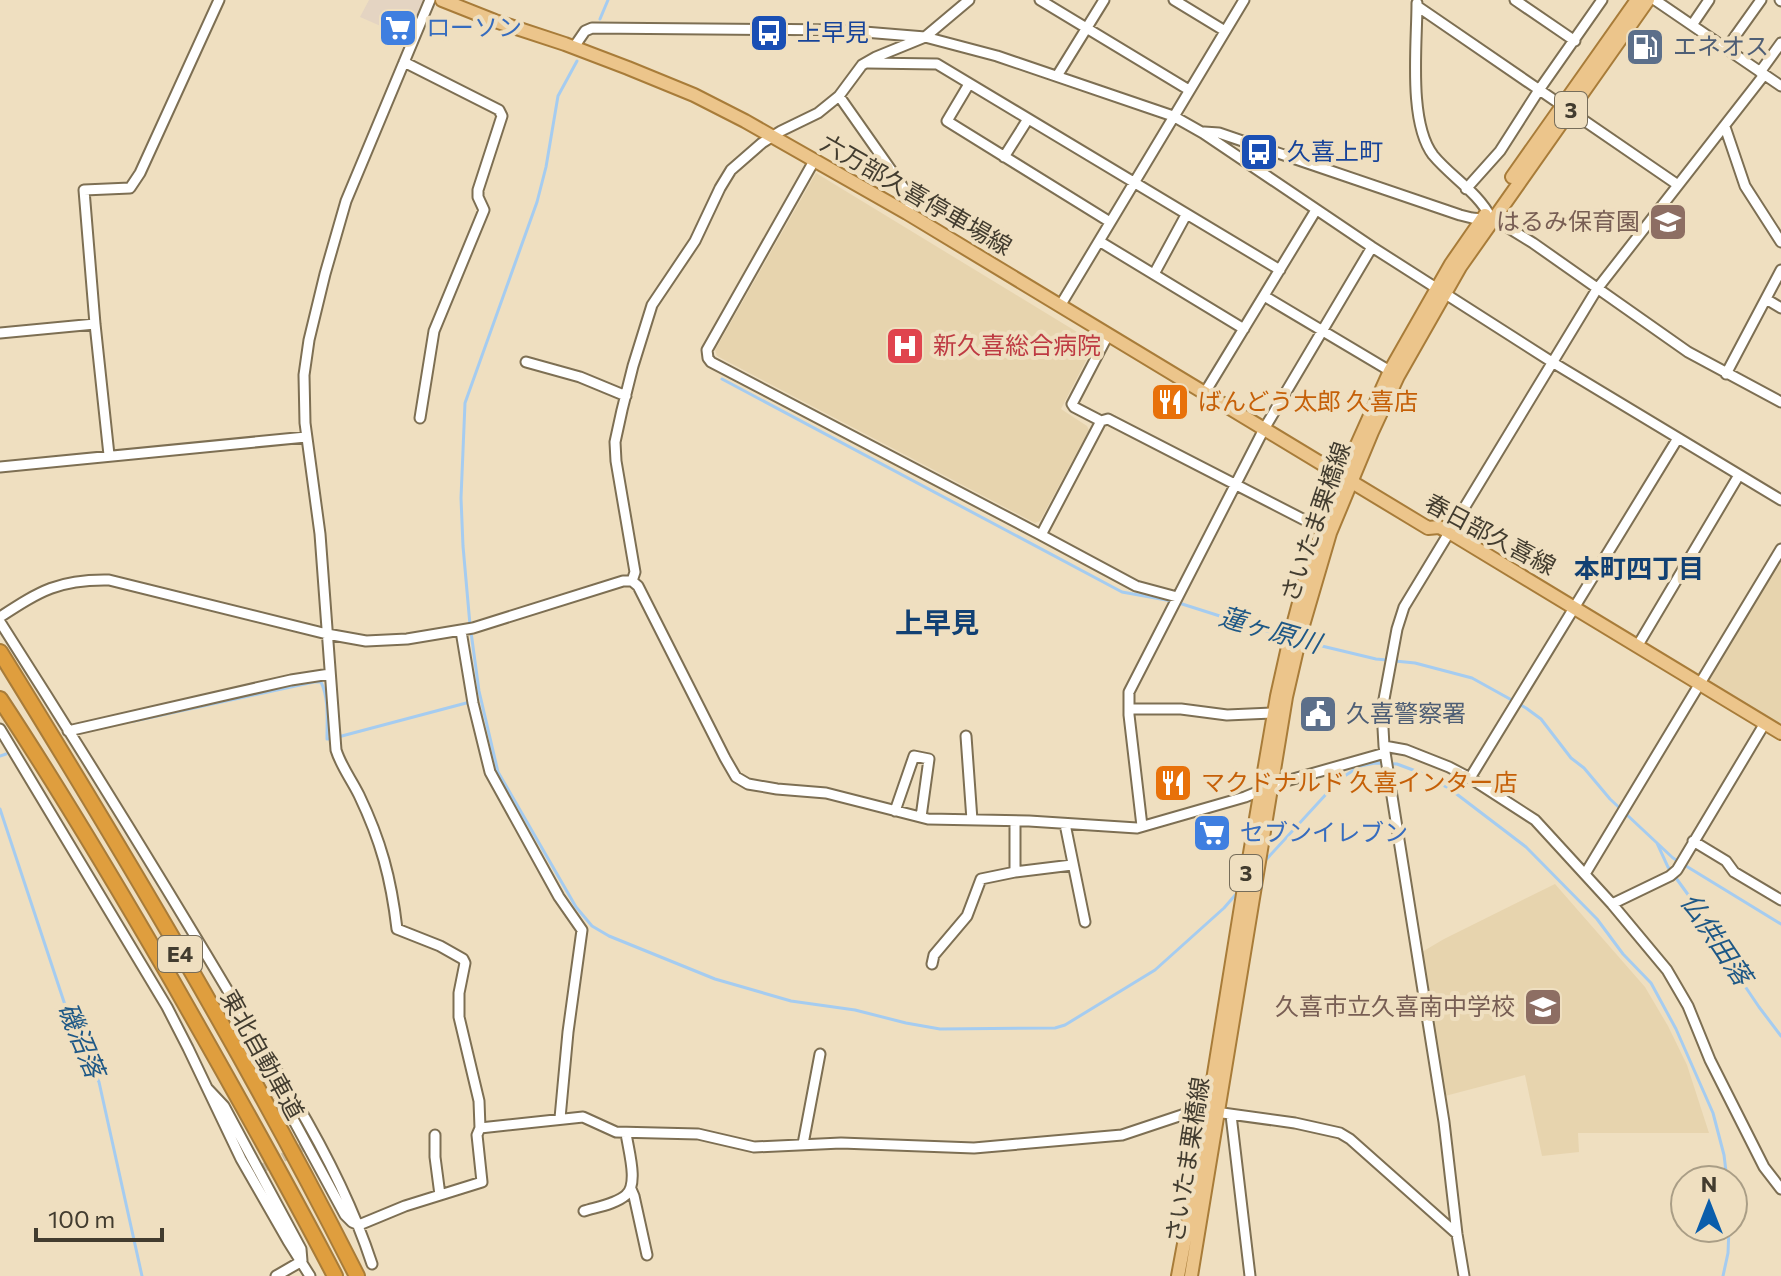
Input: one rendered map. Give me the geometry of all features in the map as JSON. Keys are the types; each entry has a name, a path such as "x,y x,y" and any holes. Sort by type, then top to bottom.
{"highway":[{"name":"東北自動車道","path":"0,652 176,946 359,1276"},
{"name":"東北自動車道","path":"0,699 150,944 248,1114 335,1276"}],"main road":[{"name":"六万部久喜停車場線","path":"442,0 574,47 694,95 773,136 907,213 1347,479"},
{"name":"さいたま栗橋線","path":"1566,109 1637,0"},
{"name":"さいたま栗橋線","path":"1191,1276 1212,1112 1266,789 1301,632 1347,479 1390,371 1440,290 1487,217 1648,0"},
{"name":"さいたま栗橋線","path":"1266,789 1274,713 1292,629 1322,529 1440,290"},
{"name":"春日部久喜線","path":"1347,479 1428,528 1439,527 1449,532 1781,733"},
{"name":"さいたま栗橋線","path":"1178,1276 1212,1112"}],"street":[{"path":"109,455 84,190 130,188 140,173 219,0"},
{"path":"359,1225 482,1182 477,1135 480,1128 479,1101 459,1017 459,993 465,963 440,946 397,929 384,857 336,750 318,521 306,437 304,375 325,274 346,201 430,0"},
{"path":"632,581 635,572 615,442 636,355 652,305 695,241 731,170 762,143 818,113 839,96 862,65 925,37 969,0"},
{"path":"1040,0 1189,90"},
{"path":"1057,76 1104,0"},
{"path":"1174,0 1225,31"},
{"path":"1060,306 1244,0"},
{"path":"1515,0 1575,41"},
{"path":"1466,189 1500,151 1602,0"},
{"path":"1655,0 1781,86"},
{"path":"1692,25 1709,0"},
{"path":"1726,49 1761,0"},
{"path":"1417,3 1678,185"},
{"path":"1417,3 1416,70 1420,126 1425,143 1466,189 1484,204 1487,217"},
{"path":"574,47 585,31 592,28 840,30 925,37 997,56 1173,116 1552,362 1781,500"},
{"path":"1464,1276 1444,1122 1385,749 1382,710 1400,622 1404,607 1597,289 1725,127 1781,43"},
{"path":"404,62 499,110 502,116 478,190 484,210 434,331 420,418"},
{"path":"867,62 937,64 1280,270"},
{"path":"969,84 947,121 1110,222"},
{"path":"839,96 910,197 907,213"},
{"path":"1004,157 1028,119"},
{"path":"1725,127 1745,186 1781,242"},
{"path":"1203,133 1219,133 1432,206 1487,217 1533,243 1688,352 1781,402"},
{"path":"814,161 707,350 711,362 1136,586 1175,601"},
{"path":"1204,394 1316,210"},
{"path":"1154,274 1186,215"},
{"path":"1099,241 1244,329"},
{"path":"1142,826 1129,692 1264,429 1372,247"},
{"path":"1726,374 1781,270"},
{"path":"1264,296 1390,371"},
{"path":"1766,299 1781,308"},
{"path":"0,333 95,324"},
{"path":"1108,335 1072,404 1074,407 1101,421 1108,419 1322,529"},
{"path":"526,362 580,377 626,396"},
{"path":"1041,535 1101,421"},
{"path":"0,467 306,437"},
{"path":"1470,778 1678,438"},
{"path":"1638,645 1739,475"},
{"path":"1585,874 1781,549"},
{"path":"372,1264 359,1225 297,1103 0,619 35,594 67,582 109,580 366,641 407,639 467,629 623,581 632,581 638,586 736,777 748,784 826,793 921,817 1142,826 1385,749 1406,750 1470,778 1535,820 1612,904 1667,970 1688,1006 1710,1060 1764,1167 1781,1189"},
{"path":"467,629 473,703 490,772 559,897 582,930 560,1118"},
{"path":"68,731 330,669"},
{"path":"1129,709 1181,709 1227,715 1274,713"},
{"path":"1612,904 1670,876 1683,862 1765,723"},
{"path":"0,729 4,744 167,1007 241,1159 310,1276"},
{"path":"966,736 972,820"},
{"path":"895,811 914,756 929,759 921,817"},
{"path":"1015,821 1015,872"},
{"path":"1065,824 1085,922"},
{"path":"1693,841 1726,861 1734,872 1781,900"},
{"path":"932,964 934,955 967,916 981,879 1072,865"},
{"path":"803,1144 820,1054"},
{"path":"480,1128 560,1118 587,1118 608,1129 626,1133 698,1134 754,1147 870,1143 974,1148 1083,1140 1135,1132 1191,1112 1212,1112 1295,1123 1340,1133 1457,1234"},
{"path":"1231,1115 1250,1276"},
{"path":"626,1133 631,1189 647,1255"},
{"path":"435,1135 440,1195"},
{"path":"584,1211 618,1199 631,1189"},
{"path":"276,1276 302,1261"}],"shaded area":[{"name":"ローソン","path":"369,0 424,0 408,38 360,17"},
{"name":"新久喜総合病院","path":"816,173 1095,343 1061,409 1089,430 1040,521 1035,523 717,356 715,350"},
{"path":"1781,555 1781,725 1707,677"},
{"name":"久喜市立久喜南中学校","path":"1555,884 1645,987 1687,1065 1709,1133 1578,1133 1579,1152 1542,1156 1525,1075 1445,1096 1422,952"}],"waterway":[{"path":"600,19 608,0"},
{"path":"470,625 461,498 465,403 537,202 558,96 577,61"},
{"name":"蓮ヶ原川","path":"722,379 1122,592 1172,601"},
{"name":"蓮ヶ原川","path":"1179,603 1286,637"},
{"path":"471,632 479,691 498,772 576,907 592,926 609,936 715,979 791,1001 855,1010 940,1029 1055,1028 1065,1025 1155,970 1237,893"},
{"name":"蓮ヶ原川","path":"1301,641 1387,660"},
{"name":"蓮ヶ原川","path":"1395,661 1472,678 1526,708 1541,719 1571,758 1584,768 1610,799 1673,858 1781,924"},
{"path":"134,721 321,682 326,702 327,739 330,739"},
{"path":"338,737 470,702"},
{"path":"0,756 6,754"},
{"path":"1263,863 1340,779 1360,766 1397,764 1450,789 1526,847 1597,919 1623,954 1651,983 1676,1029 1713,1113 1725,1164"},
{"name":"磯沼落","path":"0,809 72,1026 99,1082 142,1276"},
{"name":"仏供田落","path":"1657,843 1668,867 1705,918 1730,964 1781,1036"},
{"path":"1723,1276 1728,1244"}],"tunnel":[{"path":"259,1170 307,1145"}],"place":[{"name":"ローソン","path":"398,28"},
{"name":"上早見","path":"769,33"},
{"name":"エネオス","path":"1645,47"},
{"name":"久喜上町","path":"1259,152"},
{"name":"はるみ保育園","path":"1668,222"},
{"name":"新久喜総合病院","path":"905,346"},
{"name":"ばんどう太郎 久喜店","path":"1170,402"},
{"name":"久喜警察署","path":"1318,714"},
{"name":"マクドナルド 久喜インター店","path":"1173,783"},
{"name":"セブンイレブン","path":"1212,833"},
{"name":"久喜市立久喜南中学校","path":"1543,1007"}],"district":[{"name":"本町四丁目","path":"1639,569"},
{"name":"上早見","path":"937,623"}]}
